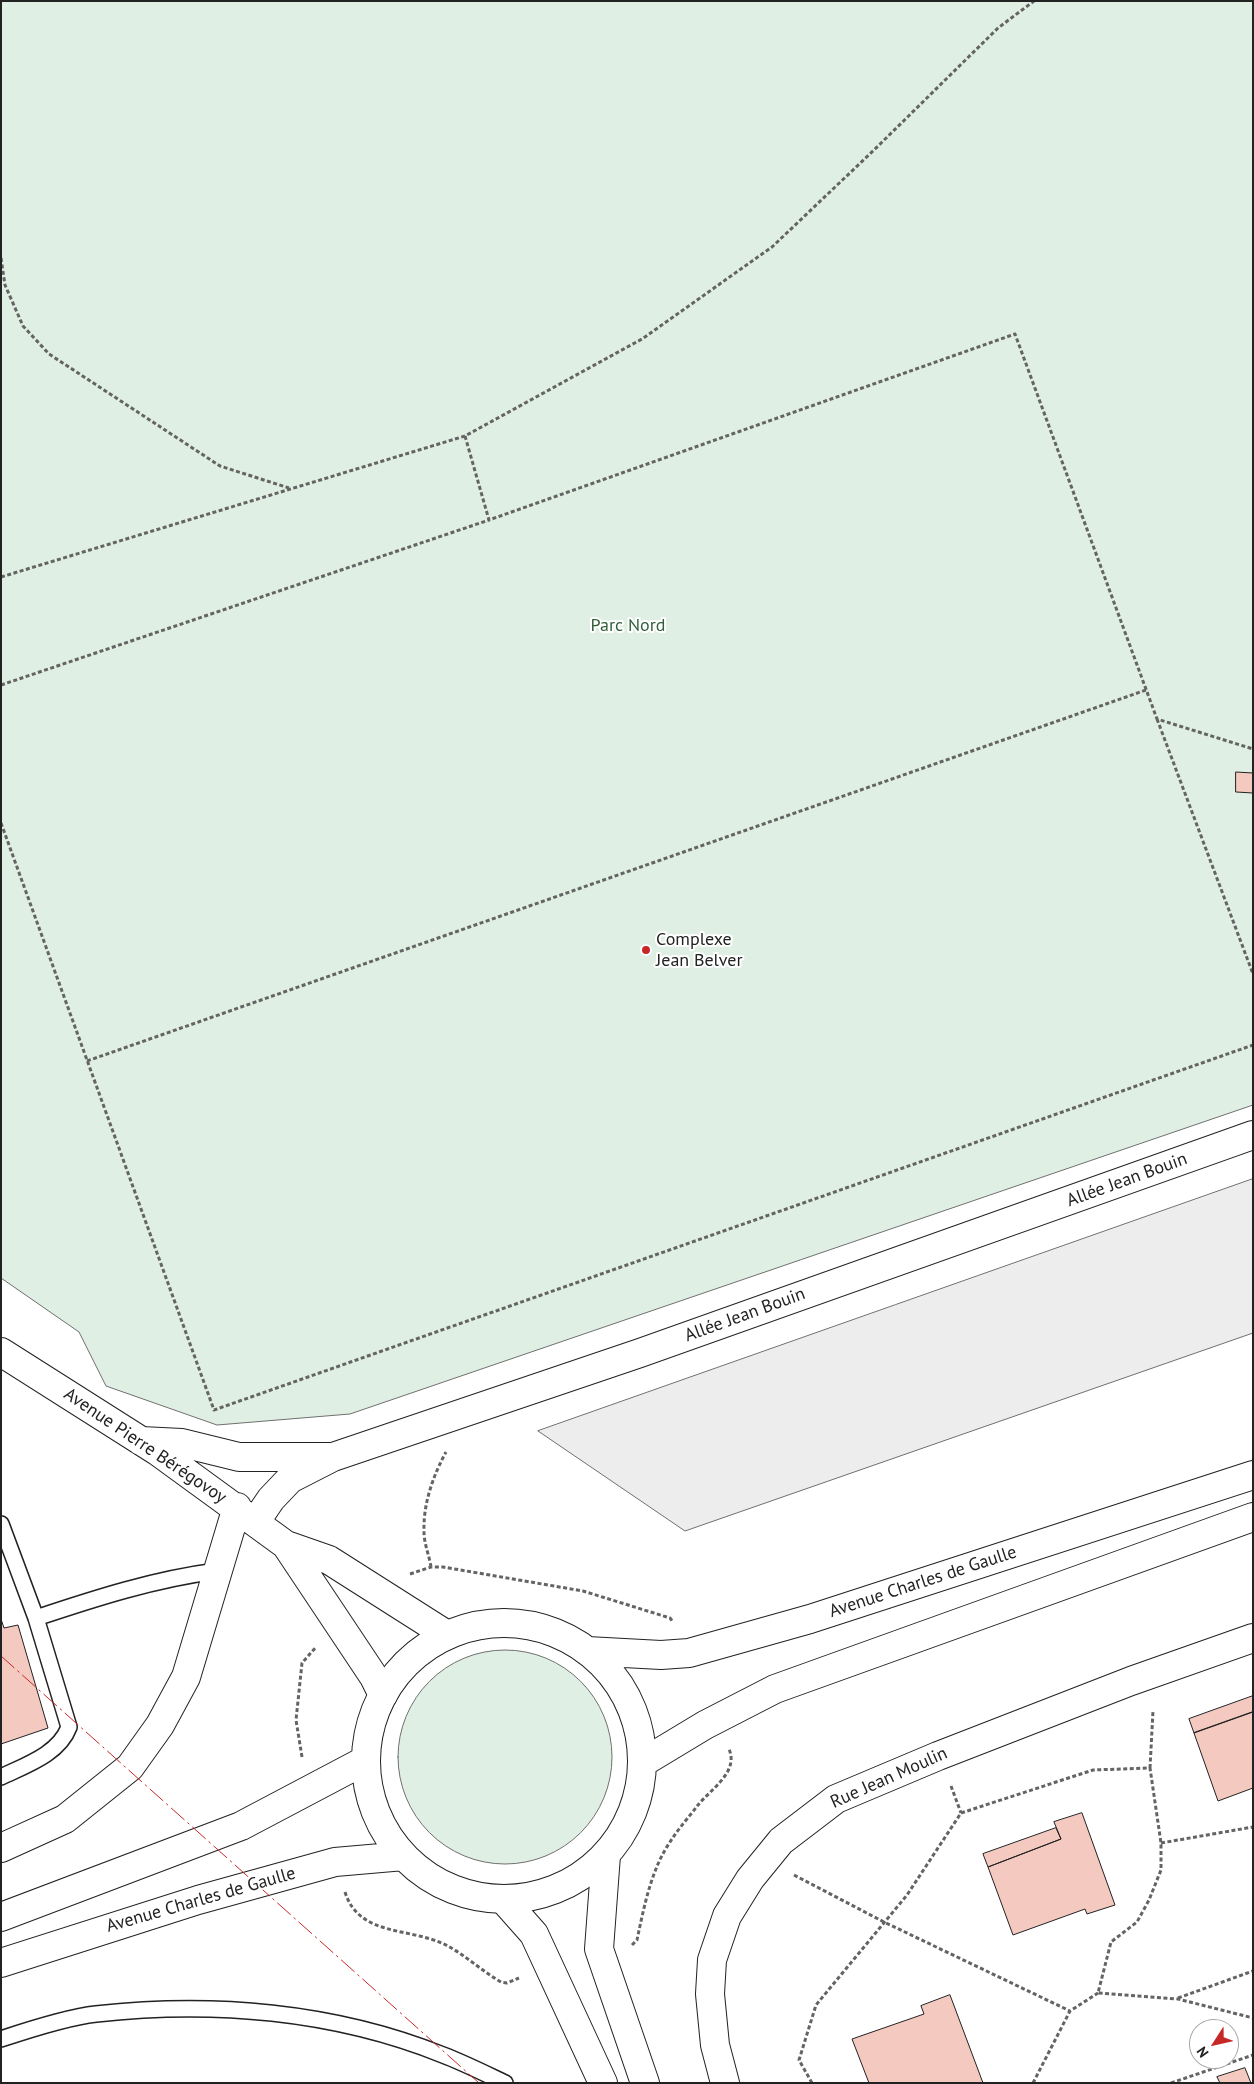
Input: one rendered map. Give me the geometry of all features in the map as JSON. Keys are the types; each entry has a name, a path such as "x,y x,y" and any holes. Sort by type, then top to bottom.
{"main road":[{"name":"Allée Jean Bouin","path":"1,1848 65,1819 130,1766 160,1725 186,1678 217,1571 247,1514 271,1499 290,1480 333,1457 467,1413 1253,1135"},
{"name":"Avenue Pierre Bérégovoy","path":"6,1364 140,1441 247,1514 286,1545 374,1676 383,1695"},
{"path":"140,1441 182,1443 239,1457 333,1457"},
{"name":"Avenue Charles de Gaulle","path":"587,1651 661,1655 689,1653 819,1616 1253,1475"},
{"path":"642,1763 714,1720 775,1689 1253,1517"},
{"name":"Avenue Pierre Bérégovoy","path":"286,1545 329,1560 447,1635"},
{"path":"520,1624 555,1633 587,1651 607,1668 622,1689 634,1713 640,1738 642,1763 638,1797 626,1828 606,1855 585,1874 560,1888 532,1897 503,1900 476,1896 450,1888 425,1874 404,1856 383,1827 371,1795 366,1760 368,1738 374,1716 383,1695 400,1671 421,1650 447,1635 482,1625 520,1624"},
{"name":"Rue Jean Moulin","path":"725,2083 715,2045 710,1994 712,1960 727,1916 750,1879 781,1841 836,1799 938,1756 1122,1685 1253,1638"},
{"path":"1,1917 241,1826 366,1760"},
{"path":"606,1855 599,1949 645,2083"},
{"name":"Avenue Charles de Gaulle","path":"1,1962 198,1900 326,1865 404,1856"},
{"path":"503,1900 534,1934 603,2083"}],"lane":[{"path":"1,1524 36,1618 69,1727 65,1738 57,1746 1,1777"},
{"path":"36,1618 113,1593 181,1576 217,1571"},
{"path":"1,2039 94,2014 184,2008 267,2011 364,2030 442,2054 505,2083"}],"path":[{"path":"1,577 465,436 642,339 772,247 998,28 1034,1"},
{"path":"1,258 5,285 23,326 49,354 220,466 289,489"},
{"path":"1,685 490,520 1015,334 1253,974"},
{"path":"465,436 490,520"},
{"path":"87,1061 1146,690"},
{"path":"1157,719 1253,749"},
{"path":"1,824 214,1410 1253,1044"},
{"path":"431,1567 424,1532 428,1497 436,1470 467,1413"},
{"path":"407,1576 417,1570 431,1567 583,1591 670,1618 675,1626"},
{"path":"303,1760 296,1720 302,1663 318,1646"},
{"path":"1098,1993 1111,1942 1137,1922 1149,1900 1161,1870 1161,1843 1150,1768 1153,1711"},
{"path":"623,1947 632,1945 636,1940 653,1876 669,1843 709,1791 729,1772 732,1762 726,1743"},
{"path":"812,2083 799,2060 816,2005 907,1894 961,1813 1093,1770 1150,1768"},
{"path":"1161,1843 1253,1827"},
{"path":"768,1857 792,1874 884,1922 1070,2011"},
{"path":"342,1884 349,1905 359,1916 372,1924 416,1934 446,1946 501,1982 507,1983 522,1977"},
{"path":"1178,1999 1253,1971"},
{"path":"1033,2083 1070,2011 1098,1993 1178,1999 1253,2018"},
{"path":"1171,2083 1253,2055"}],"green space":[{"name":"Parc Nord","path":"1,1 1253,1 1253,1105 350,1414 217,1425 106,1386 79,1332 1,1278"},
{"path":"505,1650 526,1652 546,1658 564,1668 587,1689 604,1716 610,1736 612,1757 610,1778 604,1798 594,1816 573,1839 546,1856 526,1862 505,1864 484,1862 464,1856 446,1846 423,1825 406,1798 400,1778 398,1757 400,1736 406,1716 416,1698 437,1675 464,1658 484,1652"}],"shaded area":[{"path":"1253,1179 1253,1333 685,1531 538,1431"}],"building":[{"path":"1236,772 1253,773 1253,793 1236,792"},
{"path":"1,1619 4,1628 18,1625 48,1728 1,1744"},
{"path":"1253,1696 1253,1712 1194,1733 1189,1719"},
{"path":"1253,1712 1253,1788 1218,1801 1194,1733"},
{"path":"1082,1813 1115,1905 1087,1914 1085,1909 1013,1935 988,1867 1061,1839 1054,1822"},
{"path":"1056,1828 1061,1839 988,1867 983,1854"},
{"path":"950,1995 983,2083 869,2083 852,2039 924,2014 921,2006"},
{"path":"1245,2068 1251,2083 1220,2083 1217,2077"}],"power":[{"path":"1,1656 479,2083"}],"place":[{"name":"Complexe Jean Belver","path":"646,950"}]}
